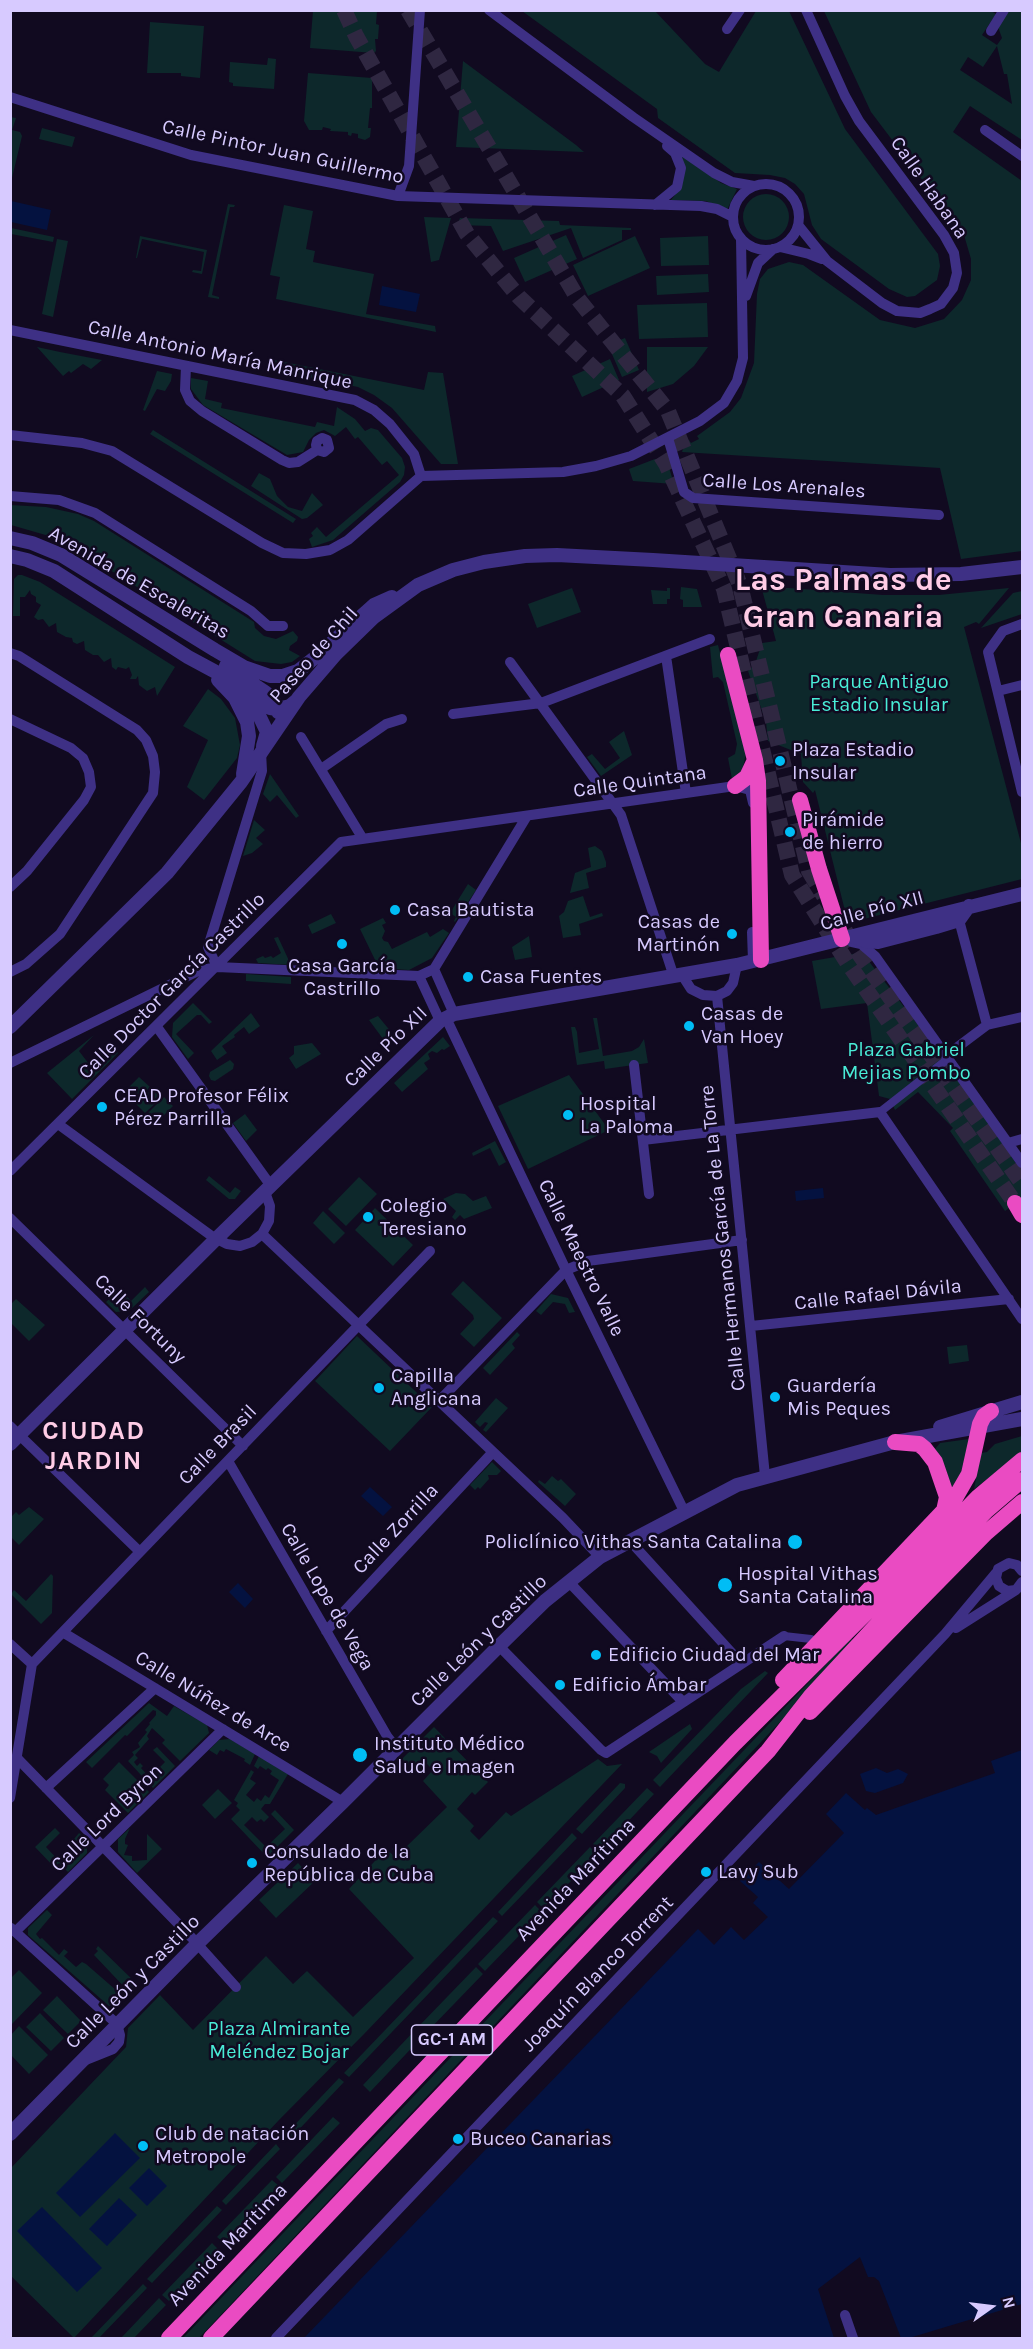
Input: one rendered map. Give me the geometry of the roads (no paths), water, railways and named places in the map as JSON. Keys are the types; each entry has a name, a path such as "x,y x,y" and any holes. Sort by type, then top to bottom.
{"highway":[{"path":"728,655 755,760 759,799 757,960"},
{"path":"735,786 747,777 755,760"},
{"path":"800,800 819,869 847,938"},
{"path":"735,1743 771,1692 960,1492 969,1474 979,1428 984,1416 990,1411"},
{"path":"895,1442 919,1444 925,1449 939,1470 945,1488 947,1497 944,1511"},
{"name":"Avenida Marítima","path":"169,2338 735,1743 880,1599 963,1511 1023,1460"},
{"name":"GC-1 AM","path":"211,2338 768,1751 812,1696 887,1614 986,1511 1023,1480"},
{"path":"768,1751 830,1694 986,1533 1023,1502"}],"street":[{"path":"398,196 409,166 420,10"},
{"path":"489,10 633,117 714,173 732,182 754,186 774,185 791,196 796,205 798,225 788,242 776,248 758,263 744,305"},
{"path":"727,29 740,10"},
{"name":"Calle Habana","path":"798,225 827,261 882,303 897,311 920,313 940,304 953,288 957,273 954,253 944,235 859,121 845,96 806,10"},
{"path":"991,31 1004,10"},
{"name":"Calle Pintor Juan Guillermo","path":"10,97 188,154 398,196 701,206 717,209 733,217"},
{"path":"633,117 675,153 681,168 677,187 655,205"},
{"path":"986,130 1023,156"},
{"path":"754,186 739,198 733,217 737,233 751,246 762,250 776,248"},
{"path":"10,435 82,443 112,451 262,543 283,553 314,553 330,550 348,540 421,476 563,472 596,466 632,456 700,421 724,403 737,381 743,358 744,305 741,239"},
{"name":"Calle Habana","path":"776,248 809,254 827,261"},
{"name":"Calle Antonio María Manrique","path":"10,330 355,400 374,410 390,424 414,454 421,476"},
{"path":"186,366 185,390 190,401 202,411 289,463 304,459 317,450"},
{"name":"Calle Los Arenales","path":"668,438 684,492 693,498 939,515"},
{"path":"10,496 59,500 95,513 251,611 268,626 283,626"},
{"name":"Avenida de Escaleritas","path":"10,538 32,543 61,555 244,667 270,676 283,676 298,671 374,605 418,585"},
{"name":"Paseo de Chil","path":"10,1027 167,873 241,782 261,750 300,697 336,654 374,617 418,585 464,567 525,556 558,555 890,575 960,574 1023,567"},
{"name":"Avenida de Escaleritas","path":"10,556 54,571 188,657"},
{"path":"151,612 273,699 279,723 273,734"},
{"path":"1023,624 1003,631 988,652 1018,755 1023,792"},
{"path":"453,714 541,704 710,639"},
{"path":"10,653 19,656 137,730 146,740 153,756 155,772 153,793 60,934 27,963 10,972"},
{"path":"666,656 686,793"},
{"path":"188,657 209,667 270,708 290,706 300,697"},
{"path":"188,657 223,684 243,712 249,736 241,782"},
{"path":"510,662 621,815 678,976 703,995 717,996 733,983 737,965"},
{"path":"209,667 237,689 256,709 267,732 261,750 262,771 208,947 218,967"},
{"path":"998,692 1023,685"},
{"path":"10,719 71,748 82,758 89,772 91,787 84,800 27,871 10,887"},
{"path":"321,769 386,724 402,719"},
{"path":"301,737 363,839"},
{"name":"Calle Quintana","path":"363,839 735,786 748,788 753,795 757,960"},
{"path":"10,1063 198,971 218,967 419,976 434,969 527,816"},
{"name":"Calle Doctor García Castrillo","path":"10,1171 218,967 341,842 363,839"},
{"name":"Calle Pío XII","path":"14,1435 447,1017 737,965 1023,894"},
{"path":"876,949 959,920 969,906"},
{"path":"959,920 987,1025"},
{"path":"847,938 865,941 876,949 948,1057 1023,1163"},
{"path":"434,969 447,1017"},
{"path":"419,976 447,1017"},
{"name":"Calle Hermanos García de La Torre","path":"717,996 765,1476"},
{"name":"Calle Maestro Valle","path":"447,1017 566,1270 685,1513"},
{"path":"643,1140 880,1112 987,1025 1023,1017"},
{"path":"58,1124 216,1239 240,1246 252,1242 262,1234 270,1221 268,1189 157,1027"},
{"path":"634,1065 649,1194"},
{"path":"880,1112 1023,1319"},
{"path":"1008,1143 1023,1140"},
{"name":"Calle Fortuny","path":"10,1218 243,1446"},
{"path":"262,1234 563,1518 600,1557"},
{"path":"439,1401 566,1270 588,1261 742,1240"},
{"name":"Calle Brasil","path":"32,1665 430,1251"},
{"name":"Calle Rafael Dávila","path":"751,1326 1009,1299"},
{"name":"Calle León y Castillo","path":"895,1442 915,1433 1023,1402"},
{"name":"Calle León y Castillo","path":"10,2134 197,1944 499,1646 568,1581 600,1557 737,1485 895,1442 1023,1419"},
{"path":"14,1435 140,1552"},
{"name":"Calle Zorrilla","path":"326,1631 492,1453"},
{"name":"Calle Lope de Vega","path":"228,1461 387,1736 397,1749"},
{"path":"630,1541 741,1663"},
{"path":"1019,1586 1007,1591 999,1586 996,1573 1001,1566 1009,1563 1017,1565 1023,1571"},
{"name":"Joaquín Blanco Torrent","path":"276,2338 945,1634 996,1573"},
{"path":"568,1581 683,1702"},
{"name":"Joaquín Blanco Torrent","path":"945,1634 1019,1586"},
{"name":"Calle Núñez de Arce","path":"64,1633 343,1802"},
{"path":"499,1646 606,1753 784,1636 811,1639"},
{"path":"10,1644 32,1665 10,1798"},
{"path":"46,1788 155,1688"},
{"name":"Calle Lord Byron","path":"13,1930 223,1729"},
{"path":"17,1758 236,1986"},
{"path":"13,1930 117,2024"},
{"path":"845,2315 853,2338"}],"tunnel":[{"path":"344,10 356,36 467,234 519,297 623,396 666,464 724,589 792,875 847,962 1015,1203"},
{"path":"408,10 578,299 668,411 740,585 809,871 824,896"},
{"path":"845,931 1022,1183"}],"place":[{"name":"Plaza Estadio Insular","path":"780,761"},
{"name":"Pirámide de hierro","path":"790,832"},
{"name":"Casa Bautista","path":"395,910"},
{"name":"Casas de Martinón","path":"732,934"},
{"name":"Casa García Castrillo","path":"342,944"},
{"name":"Casa Fuentes","path":"468,977"},
{"name":"Casas de Van Hoey","path":"689,1026"},
{"name":"CEAD Profesor Félix Pérez Parrilla","path":"102,1107"},
{"name":"Hospital La Paloma","path":"568,1115"},
{"name":"Colegio Teresiano","path":"368,1217"},
{"name":"Capilla Anglicana","path":"379,1388"},
{"name":"Guardería Mis Peques","path":"775,1397"},
{"name":"Policlínico Vithas Santa Catalina","path":"795,1542"},
{"name":"Hospital Vithas Santa Catalina","path":"725,1585"},
{"name":"Edificio Ciudad del Mar","path":"596,1655"},
{"name":"Edificio Ámbar","path":"560,1685"},
{"name":"Instituto Médico Salud e Imagen","path":"360,1755"},
{"name":"Consulado de la República de Cuba","path":"252,1863"},
{"name":"Lavy Sub","path":"706,1872"},
{"name":"Buceo Canarias","path":"458,2139"},
{"name":"Club de natación Metropole","path":"143,2146"}],"district":[{"name":"Las Palmas de Gran Canaria","path":"843,600"},
{"name":"CIUDAD JARDIN","path":"94,1447"}],"park label":[{"name":"Parque Antiguo Estadio Insular","path":"879,694"},
{"name":"Plaza Gabriel Mejias Pombo","path":"906,1062"},
{"name":"Plaza Almirante Meléndez Bojar","path":"279,2040"}]}
